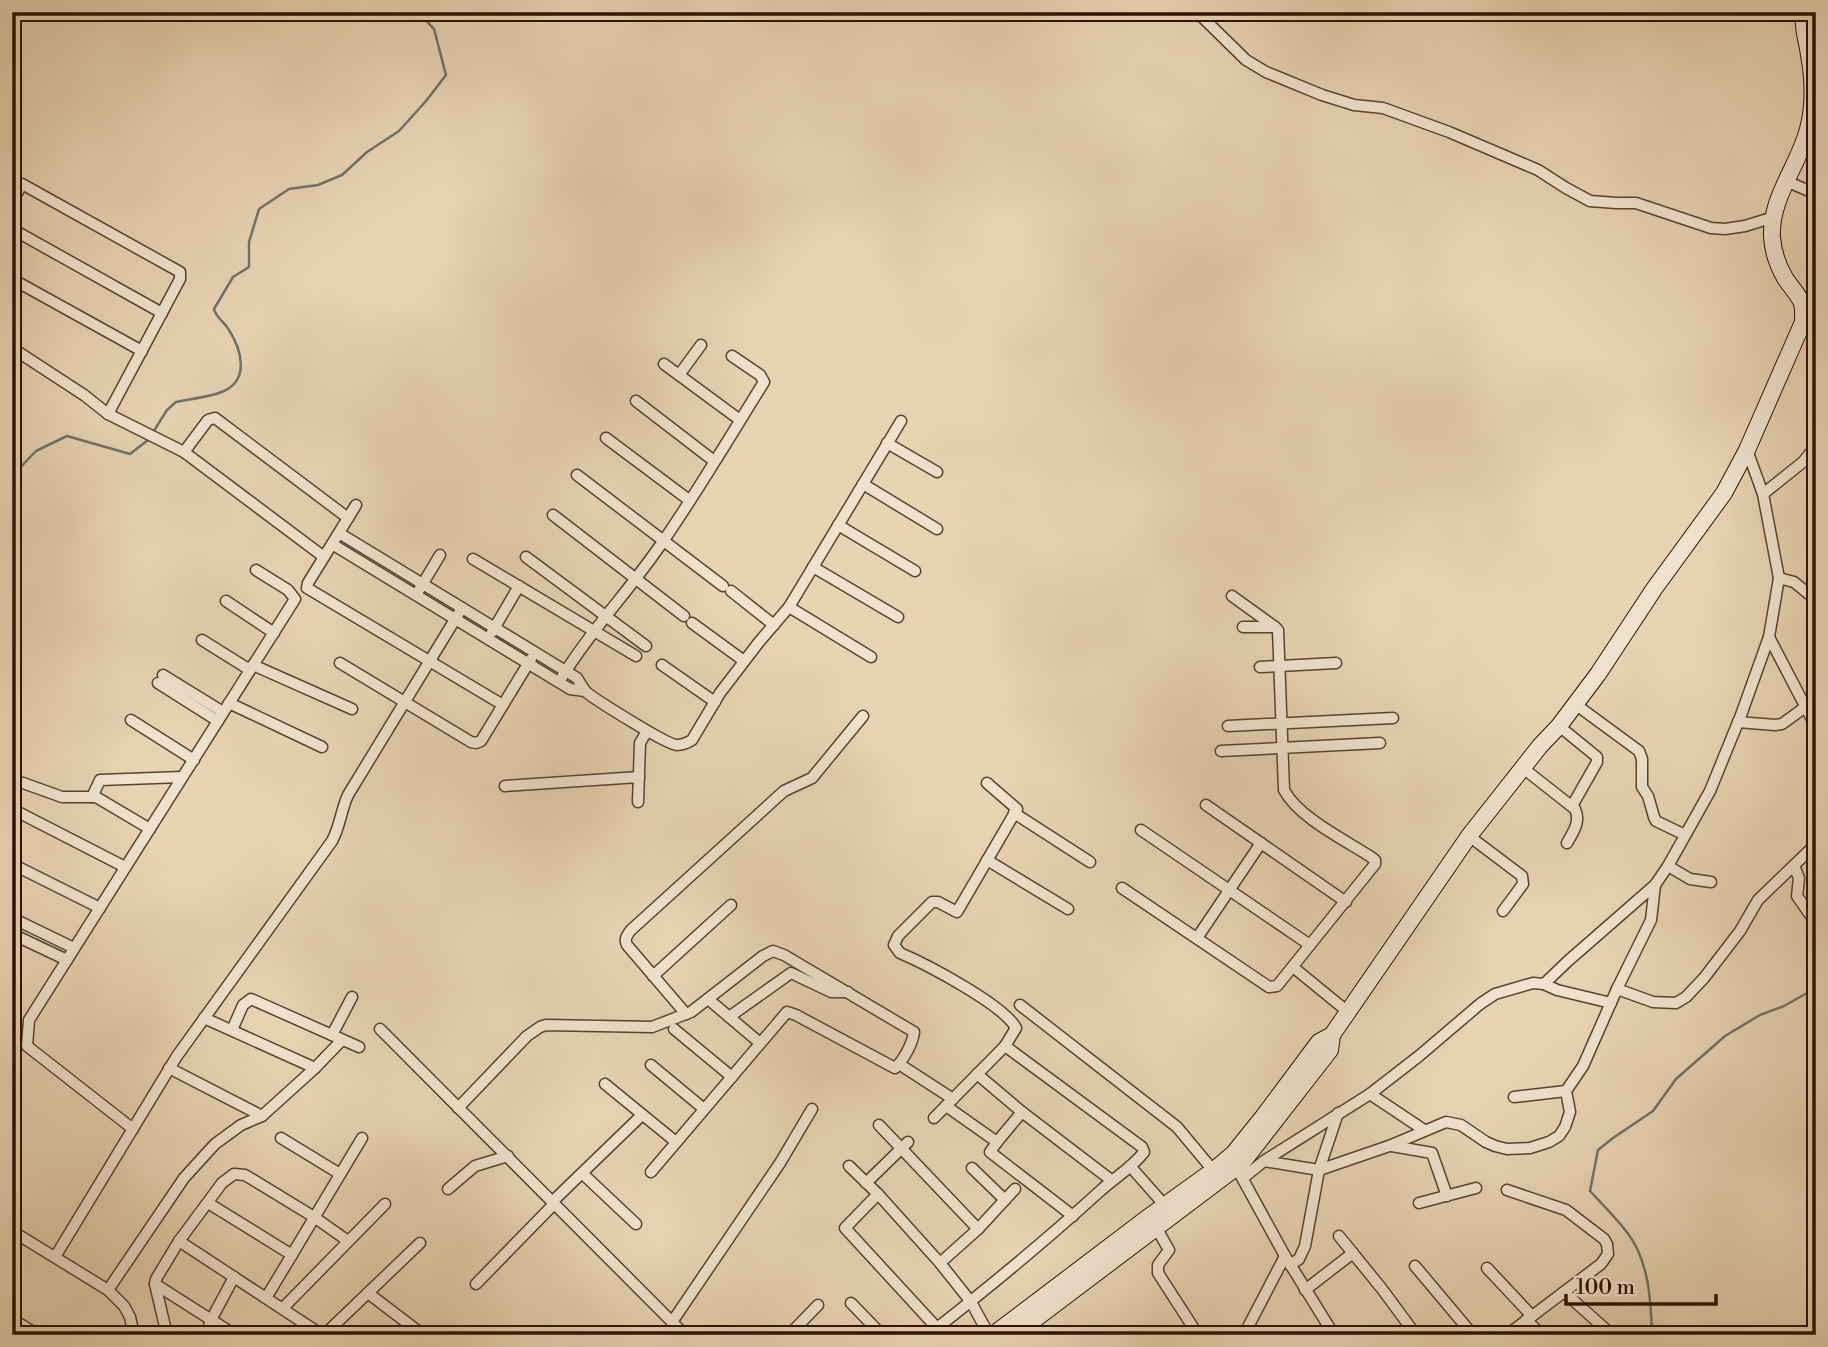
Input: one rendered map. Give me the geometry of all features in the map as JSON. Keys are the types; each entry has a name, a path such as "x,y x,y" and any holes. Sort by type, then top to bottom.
{"street":[{"path":"1196,12 1246,60 1266,72 1322,95 1354,105 1383,108 1449,132 1538,170 1590,201 1636,203 1711,228 1745,226 1774,217"},
{"path":"1235,1168 1271,1127 1330,1050 1332,1035 1469,836 1598,674 1654,589 1724,493 1746,450 1803,322 1801,301 1779,265 1772,237 1774,217 1786,181 1804,145 1813,112 1809,54 1811,43 1803,29 1804,12"},
{"path":"12,176 178,270 181,275 108,414"},
{"path":"1786,181 1816,194"},
{"path":"12,202 22,184"},
{"path":"12,229 162,313"},
{"path":"12,279 142,351"},
{"path":"1798,334 1813,316"},
{"path":"679,375 701,345"},
{"path":"12,348 108,414 184,452 324,557"},
{"path":"559,682 594,631 664,541 764,382 760,375 732,356"},
{"path":"664,364 740,420"},
{"path":"636,401 714,461"},
{"path":"184,452 208,420 215,418 348,518"},
{"path":"332,544 570,689 585,691 675,746 692,740 744,661 789,607 901,421"},
{"path":"606,438 690,500"},
{"path":"887,443 937,472"},
{"path":"1763,494 1803,463 1816,446"},
{"path":"1544,984 1655,885 1710,791 1738,722 1769,637 1779,578 1763,494 1746,450"},
{"path":"577,475 774,625"},
{"path":"863,484 937,529"},
{"path":"356,505 307,588 503,705"},
{"path":"553,515 744,661"},
{"path":"838,526 915,571"},
{"path":"339,533 577,678 585,691"},
{"path":"416,595 440,555"},
{"path":"526,557 646,646"},
{"path":"474,559 636,656"},
{"path":"813,567 898,617"},
{"path":"133,1129 27,1046 29,1020 295,599 288,590 256,570"},
{"path":"1779,578 1794,582 1816,600"},
{"path":"488,639 519,586"},
{"path":"1122,888 1273,988 1373,868 1375,860 1303,813 1284,790 1280,636 1275,627 1232,596"},
{"path":"226,601 274,633"},
{"path":"789,607 871,657"},
{"path":"55,1257 169,1068 332,841 338,831 348,794 462,608"},
{"path":"1243,627 1275,627"},
{"path":"1769,637 1816,727"},
{"path":"202,640 252,667 352,709"},
{"path":"340,663 476,743 481,741 536,653"},
{"path":"1260,667 1336,663"},
{"path":"662,666 715,702"},
{"path":"161,679 223,712 322,747"},
{"path":"1575,704 1639,751 1642,759 1642,788 1648,796 1656,821 1685,835"},
{"path":"1738,722 1782,724 1804,708"},
{"path":"686,1014 625,942 631,930 784,791 812,778 863,716"},
{"path":"1228,726 1393,718"},
{"path":"131,720 194,760"},
{"path":"1559,726 1597,757 1597,762 1572,806"},
{"path":"638,802 640,743 647,731"},
{"path":"1221,751 1380,743"},
{"path":"1523,768 1572,806 1577,813 1577,823 1567,843"},
{"path":"92,797 100,780 183,777"},
{"path":"505,786 639,777"},
{"path":"12,783 23,783 62,797 96,797 150,829"},
{"path":"934,1118 1005,1046 1016,1028 1011,1020 988,1002 900,953 894,945 898,936 932,902 938,902 957,912 1017,809 987,783"},
{"path":"1206,806 1346,902"},
{"path":"12,809 125,867"},
{"path":"1014,813 1090,862"},
{"path":"1141,830 1310,945"},
{"path":"1469,836 1522,876 1523,884 1503,911"},
{"path":"1197,939 1261,843"},
{"path":"1617,989 1653,1002 1667,1004 1676,1003 1686,997 1740,931 1758,900 1816,844"},
{"path":"987,860 1068,909"},
{"path":"12,864 100,908"},
{"path":"1668,866 1690,879 1711,882"},
{"path":"1794,866 1800,882 1797,896 1816,923"},
{"path":"1264,1161 1319,1170 1389,1146 1437,1125 1452,1122 1486,1142 1507,1149 1530,1148 1559,1136 1570,1112 1566,1091 1583,1066 1651,920 1655,885"},
{"path":"653,976 731,905"},
{"path":"12,918 74,948"},
{"path":"12,934 67,960"},
{"path":"458,1108 527,1036 540,1027 645,1028 661,1024 686,1014 773,951 914,1032 914,1038 895,1068 791,1012 784,1015 651,1172"},
{"path":"1293,967 1349,1012"},
{"path":"729,1017 791,973 831,992 848,992"},
{"path":"849,1166 940,1263 971,1302 991,1335 1217,1175 1264,1161 1370,1094 1495,994 1533,984 1544,984 1557,990 1611,1003"},
{"path":"108,1290 197,1162 230,1132 262,1116 315,1068 337,1038 352,997"},
{"path":"232,1030 243,1004 251,999 359,1047"},
{"path":"708,999 760,1043"},
{"path":"1020,1005 1169,1120 1217,1175"},
{"path":"204,1018 315,1068"},
{"path":"380,1029 685,1335"},
{"path":"674,1029 732,1076"},
{"path":"878,1195 845,1228 932,1331 971,1302 1073,1216 1144,1152 1142,1147 1005,1046"},
{"path":"651,1065 704,1109"},
{"path":"899,1065 997,1142"},
{"path":"169,1068 262,1116"},
{"path":"977,1074 1111,1180"},
{"path":"605,1084 676,1142"},
{"path":"1514,1097 1566,1091"},
{"path":"1370,1094 1424,1130"},
{"path":"672,1322 780,1163 812,1109"},
{"path":"1022,1112 990,1152 1073,1216"},
{"path":"1248,1327 1288,1260 1301,1255 1319,1170 1338,1113"},
{"path":"476,1284 642,1115"},
{"path":"879,1125 905,1146 978,1228"},
{"path":"281,1138 340,1174"},
{"path":"266,1298 362,1138"},
{"path":"866,1183 905,1146"},
{"path":"1389,1146 1432,1153 1447,1196"},
{"path":"448,1189 475,1166 508,1156"},
{"path":"1130,1166 1169,1210"},
{"path":"972,1168 1005,1200"},
{"path":"1235,1168 1305,1290 1335,1335"},
{"path":"167,1335 156,1279 179,1241 228,1178 238,1174 245,1175 348,1241"},
{"path":"583,1174 636,1224"},
{"path":"1419,1203 1476,1188"},
{"path":"940,1263 1015,1189"},
{"path":"1507,1189 1566,1210 1604,1239 1608,1254 1601,1264 1507,1335"},
{"path":"208,1203 292,1255"},
{"path":"283,1308 385,1204"},
{"path":"1014,1335 1153,1222"},
{"path":"1153,1222 1169,1250 1158,1265 1157,1273 1198,1335"},
{"path":"12,1231 108,1290 124,1306 134,1335"},
{"path":"1339,1236 1416,1335"},
{"path":"179,1241 323,1335 420,1243"},
{"path":"1305,1290 1353,1253"},
{"path":"1415,1266 1473,1335"},
{"path":"1488,1268 1542,1335"},
{"path":"206,1335 234,1277"},
{"path":"155,1284 235,1335"},
{"path":"1564,1292 1612,1335"},
{"path":"368,1293 422,1334"},
{"path":"851,1303 882,1335"},
{"path":"789,1335 818,1305"},
{"path":"12,1319 38,1335"}],"waterway":[{"path":"152,434 167,410 176,402 219,393 232,386 237,379 240,354 229,330 214,309 233,277 249,267 249,242 259,209 289,189 318,185 342,175 367,152 399,131 446,75 434,29 418,12"},
{"path":"12,476 36,451 67,436 130,454 148,440"},
{"path":"1652,1335 1647,1281 1640,1254 1626,1231 1590,1191 1598,1150 1653,1111 1676,1079 1725,1036 1760,1015 1784,1006 1816,988"}]}
